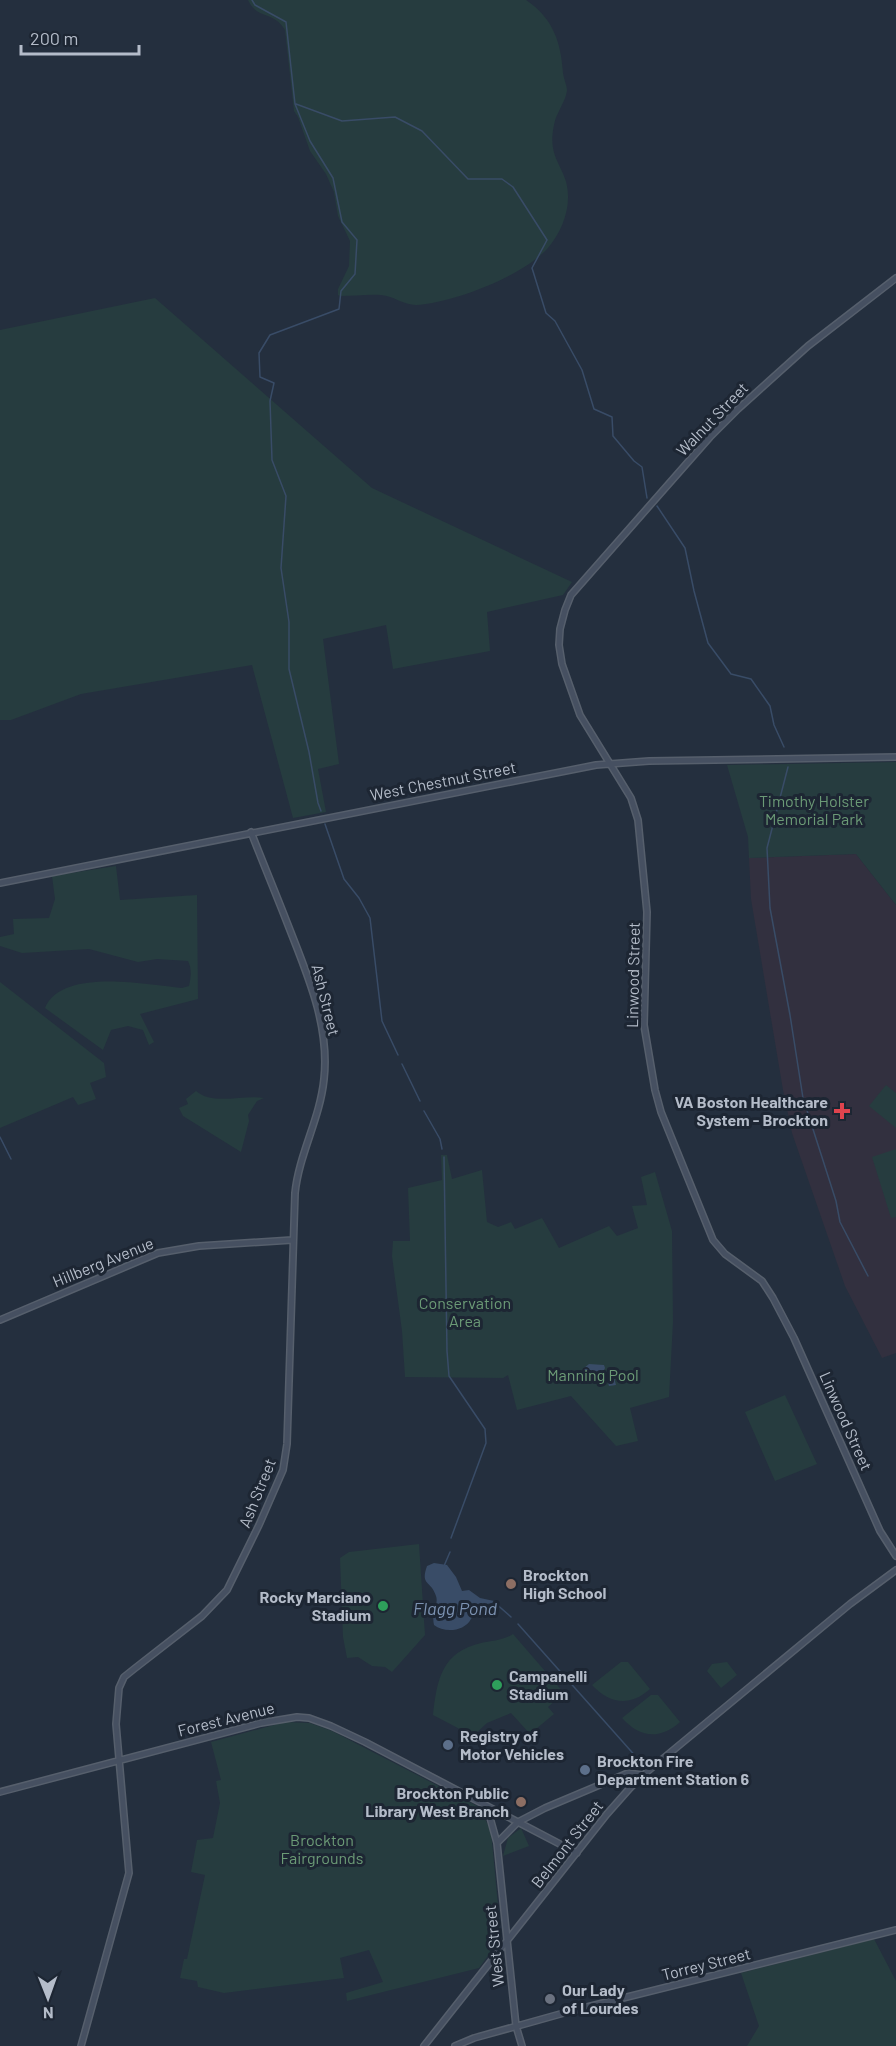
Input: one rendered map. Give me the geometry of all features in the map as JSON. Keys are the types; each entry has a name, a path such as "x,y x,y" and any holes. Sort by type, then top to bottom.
{"street":[{"name":"Walnut Street","path":"568,600 710,437 732,415 808,346 896,278"},
{"name":"Linwood Street","path":"568,600 560,629 559,645 562,664 580,715 633,802 638,820 647,912 644,1030 661,1112 713,1240 725,1254 762,1281 773,1298 794,1338 880,1531 896,1556"},
{"name":"West Chestnut Street","path":"0,883 155,854 251,832 608,764 649,761 896,757"},
{"name":"Ash Street","path":"81,2046 129,1873 116,1717 118,1692 122,1680 202,1616 225,1593 260,1525 283,1470 287,1444 295,1186 317,1115 323,1086 324,1044 310,983 251,832"},
{"name":"Hillberg Avenue","path":"0,1320 158,1253 208,1245 292,1240"},
{"name":"Belmont Street","path":"424,2046 617,1803 642,1775 842,1610 896,1570"},
{"name":"Forest Avenue","path":"0,1792 286,1717 309,1718 354,1736 577,1853"},
{"path":"497,1843 518,1822 551,1805 628,1773 642,1775"},
{"name":"West Street","path":"488,1807 497,1843 516,2026 522,2046"},
{"name":"Torrey Street","path":"455,2046 516,2026 896,1930"}],"shaded area":[{"name":"VA Boston Healthcare System - Brockton","path":"856,854 896,905 896,1353 882,1358 845,1286 792,1133 751,899 749,858"}],"green space":[{"path":"248,0 526,0 535,7 549,23 558,41 567,87 552,137 555,156 567,187 568,205 562,225 548,248 537,258 505,278 449,299 411,305 381,295 338,295 338,289 349,266 350,241 338,216 334,192 326,174 310,151 294,111 285,30 275,20 256,10"},
{"path":"155,298 372,488 572,582 563,595 487,612 490,651 393,669 386,625 323,639 339,764 318,769 326,812 293,818 252,665 81,694 11,720 0,720 0,330"},
{"name":"Timothy Holster Memorial Park","path":"896,762 896,905 856,854 749,858 748,837 727,765"},
{"path":"116,866 120,900 197,895 198,999 140,1014 154,1042 149,1045 143,1030 128,1026 111,1030 103,1050 45,1008 54,995 69,987 87,983 128,982 182,988 189,986 191,973 188,961 157,959 138,962 89,949 22,953 0,946 0,937 14,934 13,919 49,918 55,899 52,876"},
{"path":"0,982 104,1063 106,1077 90,1083 96,1099 78,1105 73,1097 0,1128"},
{"path":"886,1085 896,1093 896,1128 869,1106"},
{"path":"196,1091 211,1098 220,1099 264,1098 257,1101 248,1115 249,1121 241,1152 183,1116 179,1108 188,1104 186,1099"},
{"path":"896,1149 896,1217 891,1218 872,1157"},
{"path":"441,1155 447,1155 452,1179 482,1170 487,1222 498,1227 511,1222 515,1229 542,1218 559,1248 609,1226 617,1236 638,1228 632,1206 647,1205 641,1177 655,1172 672,1231 673,1322 669,1397 630,1408 638,1441 616,1446 571,1396 517,1410 508,1375 503,1378 405,1377 402,1331 392,1256 393,1241 410,1241 408,1188 442,1180"},
{"path":"785,1395 817,1464 775,1481 745,1412"},
{"name":"Rocky Marciano Stadium","path":"419,1544 425,1635 392,1672 385,1667 372,1666 358,1657 347,1658 343,1637 340,1558 349,1552"},
{"name":"Campanelli Stadium","path":"513,1634 564,1693 548,1707 554,1714 530,1734 511,1713 487,1723 473,1736 433,1715 440,1679 450,1660 468,1647"},
{"path":"621,1662 628,1662 650,1689 643,1695 628,1701 620,1701 606,1696 592,1685"},
{"path":"727,1662 737,1675 721,1688 707,1671 712,1664"},
{"path":"651,1695 658,1695 680,1722 673,1728 658,1734 643,1733 622,1718"},
{"name":"Brockton Fairgrounds","path":"285,1722 310,1723 332,1731 479,1807 491,1831 501,1938 479,1968 347,2001 346,1993 383,1982 369,1950 340,1958 344,1978 224,1993 198,1987 197,1981 180,1978 184,1959 187,1959 205,1875 191,1872 197,1840 213,1838 220,1803 216,1781 221,1780 211,1742"},
{"path":"521,1828 529,1846 503,1856 508,1838"},
{"path":"874,1939 896,1981 896,2046 747,2046 759,2026 741,1973"}],"water":[{"path":"589,1364 604,1365 603,1372 612,1370 616,1385 609,1386 607,1380 601,1381 598,1370 598,1373 590,1376 585,1374 584,1368"},
{"name":"Flagg Pond","path":"434,1563 447,1565 462,1591 469,1590 480,1598 494,1601 494,1603 477,1605 472,1617 464,1627 454,1630 438,1628 434,1625 433,1617 437,1599 425,1580 427,1566"}],"waterway":[{"path":"252,0 255,5 286,22 295,104 310,141 333,178 342,222 357,240 355,274 341,291 339,309 270,335 259,353 260,377 274,383 270,401 272,460 286,496 281,568 289,622 289,669 321,811"},
{"path":"296,104 342,121 395,117 422,131 468,179 502,179 513,187 547,240 532,268 546,313 555,321 582,370 594,409 612,417 613,436 642,467 647,498"},
{"path":"657,506 685,548 708,643 731,674 751,679 770,706 774,725 784,747"},
{"path":"788,767 767,848 770,908 803,1098 836,1201 840,1222 868,1276"},
{"path":"325,824 344,879 359,898 370,918 382,1021 398,1055"},
{"path":"402,1064 420,1101"},
{"path":"424,1111 440,1139 442,1149"},
{"path":"0,1137 11,1159"},
{"path":"444,1157 449,1376 485,1429 486,1443 451,1538"},
{"path":"444,1566 450,1552"},
{"path":"494,1602 511,1617"},
{"path":"518,1624 638,1759"}],"place":[{"name":"VA Boston Healthcare System - Brockton","path":"842,1111"},
{"name":"Brockton High School","path":"511,1584"},
{"name":"Rocky Marciano Stadium","path":"383,1606"},
{"name":"Campanelli Stadium","path":"497,1685"},
{"name":"Registry of Motor Vehicles","path":"448,1745"},
{"name":"Brockton Fire Department Station 6","path":"585,1770"},
{"name":"Brockton Public Library West Branch","path":"521,1802"},
{"name":"Our Lady of Lourdes","path":"550,1999"}],"park label":[{"name":"Conservation Area","path":"465,1312"},
{"name":"Manning Pool","path":"593,1375"}]}
